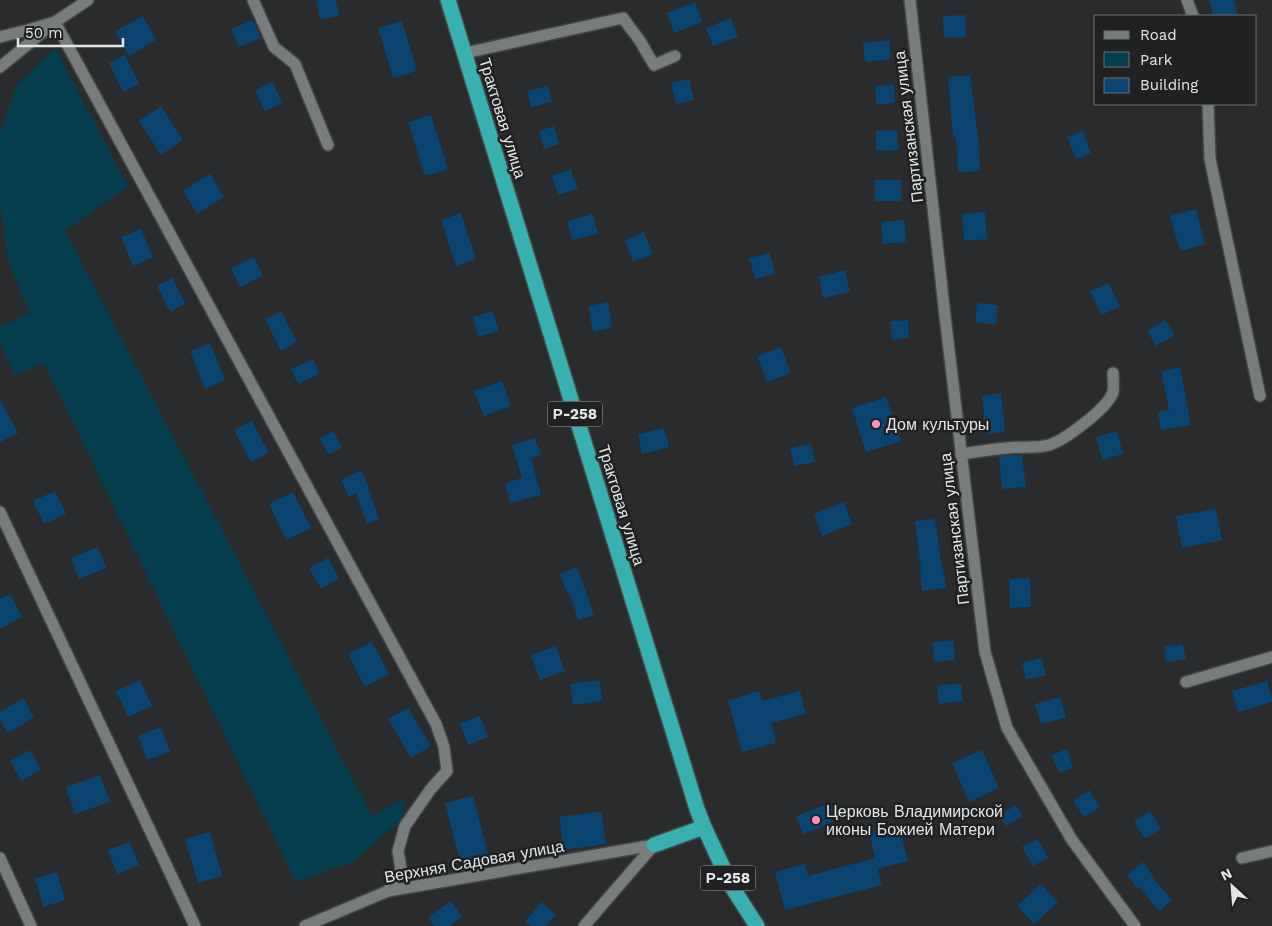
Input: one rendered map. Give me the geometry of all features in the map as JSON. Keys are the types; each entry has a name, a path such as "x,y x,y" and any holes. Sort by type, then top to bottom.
{"highway":[{"name":"Трактовая улица","path":"448,0 704,827 732,887 757,926"},
{"path":"654,845 704,827"}],"street":[{"path":"0,68 1,65 55,22 88,0"},
{"path":"253,0 274,47 295,64 328,145"},
{"name":"Партизанская улица","path":"910,0 985,652 1007,728 1072,840 1136,926"},
{"path":"1187,0 1193,15"},
{"path":"465,54 623,18 640,41 654,65 675,56"},
{"path":"0,37 55,22"},
{"path":"55,22 436,724 444,747 447,771 430,790 404,826 398,851 401,869 388,891"},
{"path":"1208,105 1210,158 1260,396"},
{"path":"961,454 1050,445 1094,416 1109,400 1113,391 1113,373"},
{"path":"0,512 195,926"},
{"path":"1186,682 1272,657"},
{"path":"584,926 654,845"},
{"name":"Верхняя Садовая улица","path":"304,926 388,891 654,845"},
{"path":"1242,858 1272,851"},
{"path":"0,858 31,926"}],"green space":[{"path":"55,48 128,186 65,231 372,816 403,799 405,816 354,861 296,882 44,363 15,376 0,343 0,327 30,313 9,264 0,205 0,135 17,84"}],"building":[{"path":"316,0 336,0 339,16 320,20"},
{"path":"1209,0 1234,0 1238,15 1213,15"},
{"path":"695,2 702,22 674,33 667,13"},
{"path":"965,15 966,37 944,38 943,16"},
{"path":"143,16 156,40 129,56 115,31"},
{"path":"731,18 738,37 713,46 706,28"},
{"path":"253,20 261,38 239,47 231,29"},
{"path":"402,21 417,71 393,78 378,28"},
{"path":"889,40 891,59 865,62 863,43"},
{"path":"125,55 139,84 123,92 109,63"},
{"path":"970,75 979,145 980,171 958,172 956,137 953,137 948,77"},
{"path":"689,79 694,100 676,104 671,83"},
{"path":"273,82 282,103 265,111 255,90"},
{"path":"894,85 895,103 876,105 875,86"},
{"path":"548,86 552,102 531,107 527,91"},
{"path":"161,106 183,140 161,155 139,121"},
{"path":"431,115 448,169 425,176 408,122"},
{"path":"554,126 559,144 544,149 539,131"},
{"path":"897,130 898,150 876,151 876,131"},
{"path":"1083,131 1091,153 1076,159 1067,137"},
{"path":"571,169 578,189 558,195 552,176"},
{"path":"210,174 224,197 197,214 183,190"},
{"path":"875,180 901,180 901,201 875,201"},
{"path":"1196,209 1205,244 1180,251 1170,216"},
{"path":"985,212 987,239 964,241 962,214"},
{"path":"461,213 476,259 456,266 441,220"},
{"path":"593,214 598,234 572,240 567,221"},
{"path":"904,220 906,242 883,244 881,222"},
{"path":"141,229 153,257 133,266 121,237"},
{"path":"644,232 653,254 633,262 625,240"},
{"path":"770,253 775,274 755,279 749,258"},
{"path":"254,257 263,276 240,287 231,268"},
{"path":"845,270 850,292 823,298 819,277"},
{"path":"173,278 185,304 170,312 157,286"},
{"path":"1109,283 1120,307 1101,315 1090,291"},
{"path":"608,302 612,328 593,332 588,306"},
{"path":"977,303 998,305 996,325 975,322"},
{"path":"281,311 297,342 281,351 265,319"},
{"path":"493,311 499,331 478,337 473,317"},
{"path":"908,320 909,338 892,340 890,321"},
{"path":"1165,320 1175,335 1156,346 1147,331"},
{"path":"210,343 225,380 205,389 190,351"},
{"path":"781,347 791,373 767,382 757,356"},
{"path":"313,359 319,374 298,384 291,369"},
{"path":"1180,367 1191,425 1161,430 1158,412 1169,410 1161,371"},
{"path":"502,381 511,406 484,416 474,391"},
{"path":"1001,393 1005,432 986,434 982,396"},
{"name":"Дом культуры","path":"886,397 901,441 866,452 852,408"},
{"path":"0,400 18,433 0,442"},
{"path":"252,421 269,453 251,462 234,430"},
{"path":"664,428 669,447 642,454 638,434"},
{"path":"333,431 342,447 329,455 320,439"},
{"path":"1117,431 1123,454 1102,460 1096,437"},
{"path":"535,438 541,455 531,458 541,495 510,503 505,483 522,478 512,445"},
{"path":"811,444 815,462 794,466 790,448"},
{"path":"1022,455 1026,487 1002,489 999,456"},
{"path":"361,470 369,487 379,519 367,524 356,493 349,497 341,480"},
{"path":"55,491 66,514 44,524 33,501"},
{"path":"293,492 311,528 286,540 269,504"},
{"path":"844,502 852,524 822,536 814,514"},
{"path":"1216,509 1222,540 1182,548 1176,516"},
{"path":"935,519 946,588 922,591 915,521"},
{"path":"98,547 106,568 79,579 71,558"},
{"path":"328,558 339,578 321,589 309,568"},
{"path":"577,567 594,615 578,620 570,594 568,595 560,574"},
{"path":"1030,578 1031,607 1010,608 1009,579"},
{"path":"10,594 22,617 0,629 0,599"},
{"path":"953,640 955,660 934,662 933,642"},
{"path":"372,642 389,674 365,687 348,654"},
{"path":"1183,644 1186,659 1166,662 1164,647"},
{"path":"556,646 565,671 540,680 531,655"},
{"path":"1041,658 1046,675 1026,680 1022,663"},
{"path":"140,680 152,706 128,717 116,691"},
{"path":"600,680 602,701 573,705 570,684"},
{"path":"1267,681 1272,702 1238,712 1232,691"},
{"path":"961,683 963,701 939,704 937,686"},
{"path":"759,691 762,701 800,691 806,714 771,723 776,743 742,752 728,700"},
{"path":"1060,697 1066,718 1041,724 1035,704"},
{"path":"23,698 34,717 8,733 0,720 0,712"},
{"path":"408,708 431,746 411,758 388,719"},
{"path":"480,716 488,737 468,745 460,723"},
{"path":"161,727 170,752 147,760 138,736"},
{"path":"1067,749 1073,768 1059,773 1052,755"},
{"path":"30,750 41,770 21,781 10,761"},
{"path":"982,750 999,788 969,802 952,763"},
{"path":"100,775 110,802 75,814 66,787"},
{"path":"1089,790 1100,807 1084,817 1073,801"},
{"path":"473,796 489,858 461,865 445,803"},
{"name":"Церковь Владимирской иконы Божией Матери","path":"835,804 840,818 803,834 796,816 825,805 826,807"},
{"path":"1016,805 1023,816 1006,826 999,815"},
{"path":"601,811 606,844 564,850 559,817"},
{"path":"1150,811 1161,829 1145,839 1134,821"},
{"path":"899,825 908,861 878,869 882,885 785,910 775,872 805,864 808,876 875,858 869,832"},
{"path":"210,832 222,876 198,883 185,839"},
{"path":"1038,839 1048,858 1033,866 1022,847"},
{"path":"130,842 139,865 117,874 108,850"},
{"path":"1143,862 1152,877 1172,900 1159,911 1127,875"},
{"path":"57,872 65,900 43,907 35,878"},
{"path":"1041,884 1058,902 1034,924 1017,906"},
{"path":"451,901 462,917 449,926 434,926 428,917"},
{"path":"542,902 556,915 546,926 531,926 525,921"}],"place":[{"name":"Дом культуры","path":"876,424"},
{"name":"Церковь Владимирской иконы Божией Матери","path":"816,820"}]}
